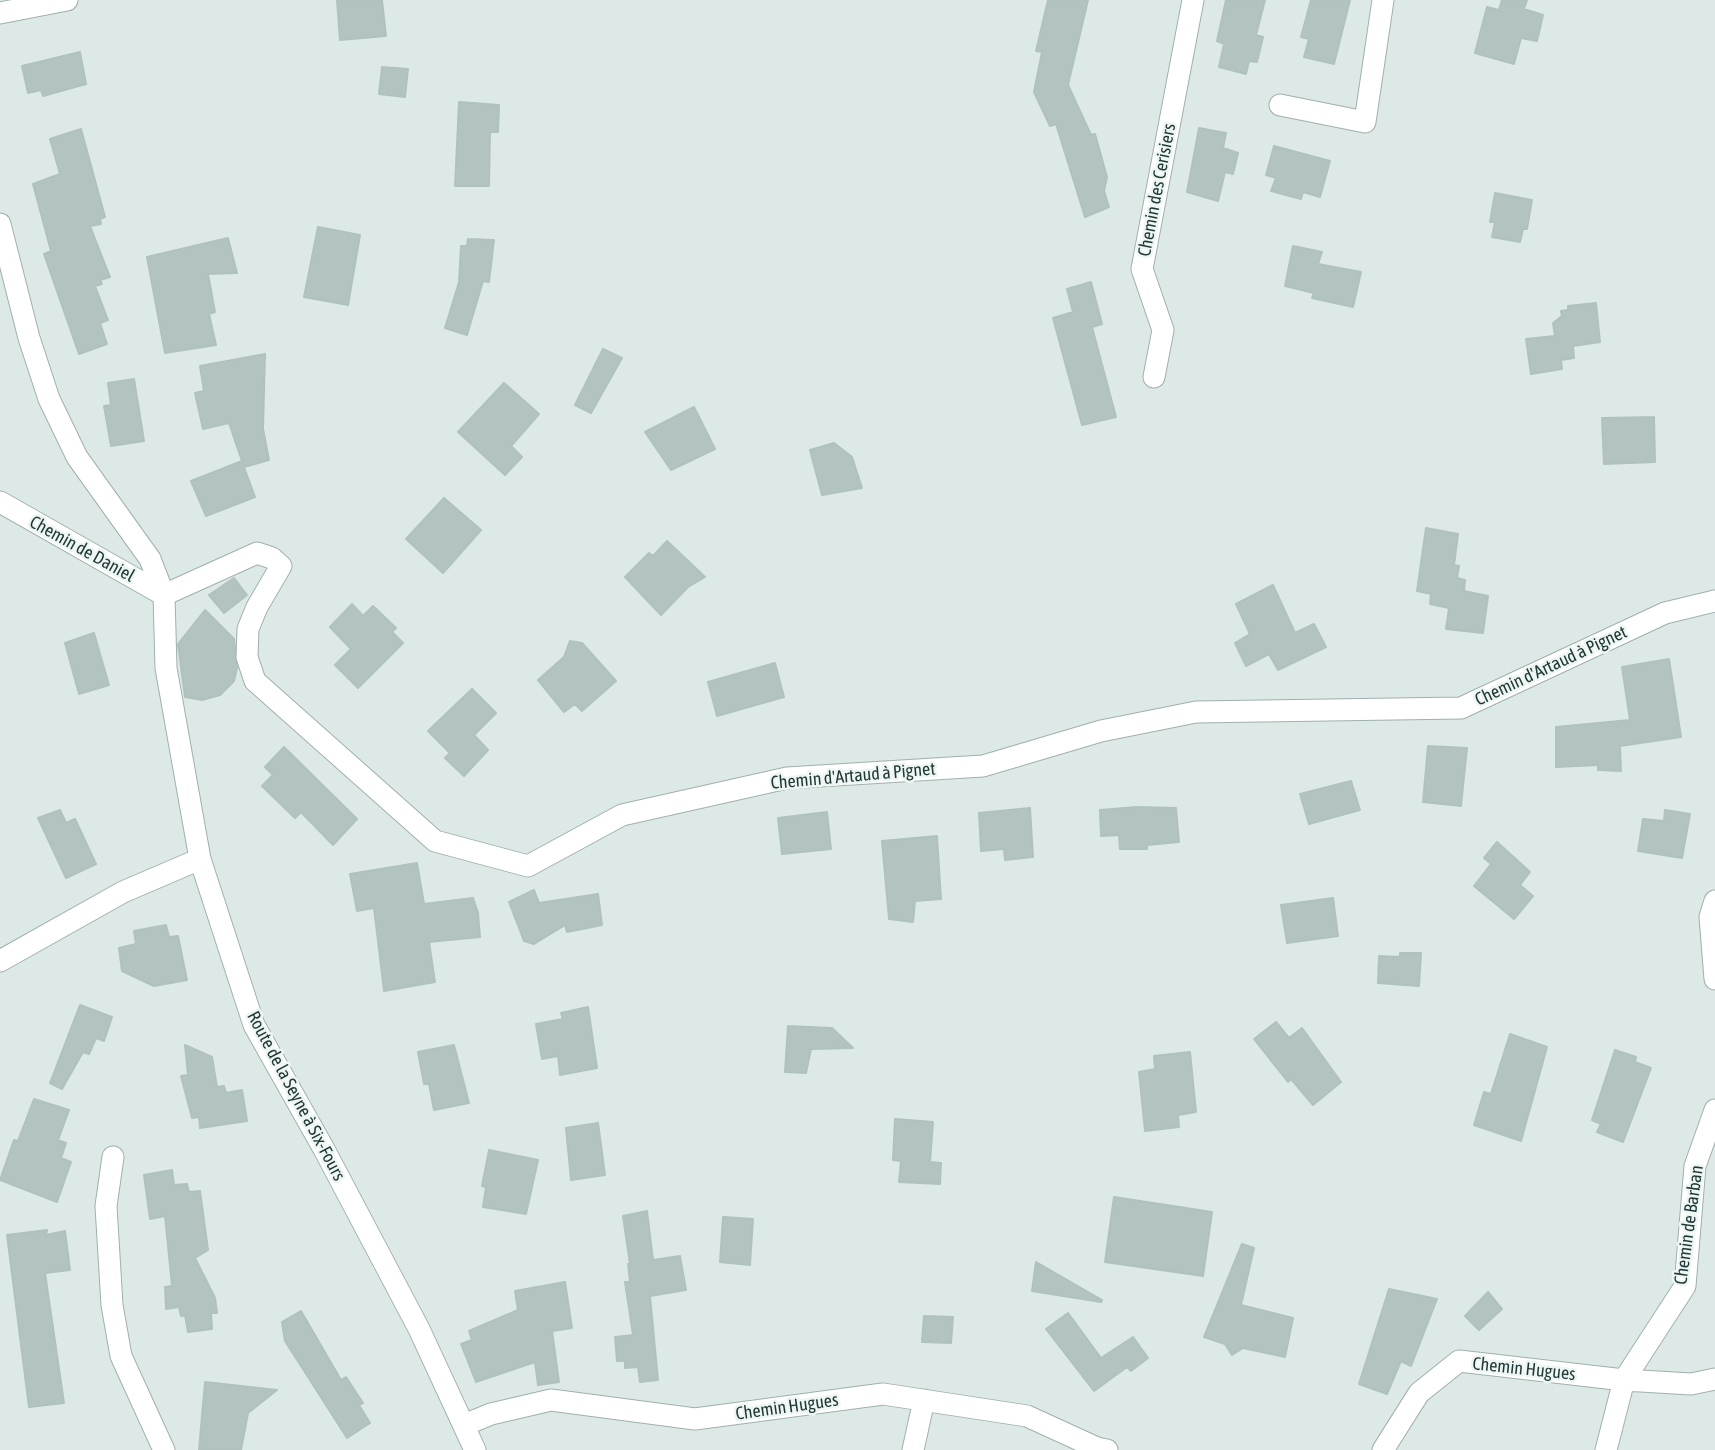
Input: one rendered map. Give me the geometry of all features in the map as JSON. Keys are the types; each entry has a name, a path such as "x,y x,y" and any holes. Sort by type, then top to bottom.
{"street":[{"path":"0,13 67,0"},
{"name":"Chemin des Cerisiers","path":"1154,377 1163,330 1142,269 1193,0"},
{"path":"1280,105 1365,122 1383,0"},
{"name":"Route de la Seyne à Six-Fours","path":"0,224 29,338 49,398 77,457 150,559 164,595 166,668 200,859 254,1025 325,1151 419,1329 475,1450"},
{"name":"Chemin de Daniel","path":"0,502 164,595"},
{"name":"Chemin d'Artaud à Pignet","path":"164,595 257,553 272,558 281,566 257,607 248,629 247,657 256,681 435,841 528,866 622,815 787,778 983,766 1101,731 1196,712 1461,708 1665,613 1715,601"},
{"path":"0,961 123,892 200,859"},
{"path":"1715,901 1710,917 1715,979"},
{"name":"Chemin de Barban","path":"1606,1450 1624,1380 1685,1286 1695,1166 1715,1110"},
{"path":"114,1157 106,1206 112,1305 118,1343 121,1356 164,1450"},
{"name":"Chemin Hugues","path":"1383,1450 1419,1393 1458,1361 1624,1380 1691,1384 1715,1379"},
{"name":"Chemin Hugues","path":"464,1425 491,1414 551,1400 695,1419 883,1394 1027,1416 1107,1450"},
{"path":"912,1450 924,1400"}],"building":[{"path":"337,0 382,0 386,36 340,40"},
{"path":"1048,0 1088,0 1068,85 1091,135 1095,134 1107,177 1104,191 1109,207 1085,217 1056,124 1050,126 1034,92 1042,52 1036,51"},
{"path":"1226,0 1265,0 1256,35 1263,37 1257,62 1249,61 1246,74 1219,67 1224,44 1217,41"},
{"path":"1311,0 1350,0 1334,64 1304,57 1309,39 1301,37"},
{"path":"1502,0 1527,0 1524,9 1543,15 1537,41 1521,38 1514,64 1475,53 1487,7 1499,10"},
{"path":"80,52 86,84 43,96 41,90 28,93 22,66"},
{"path":"382,67 408,69 405,97 379,94"},
{"path":"459,102 499,105 498,132 490,132 489,186 455,186"},
{"path":"1199,128 1226,133 1223,148 1238,153 1233,174 1225,172 1218,201 1187,192"},
{"path":"81,129 105,217 100,219 101,224 90,226 110,277 100,280 102,284 95,286 108,320 100,323 107,344 79,354 44,254 51,251 33,184 60,174 50,139"},
{"path":"1274,146 1330,161 1320,197 1303,192 1301,199 1271,191 1276,178 1266,175"},
{"path":"1495,193 1532,200 1527,229 1523,229 1520,242 1492,237 1495,222 1490,222"},
{"path":"318,227 360,235 348,305 304,297"},
{"path":"228,238 237,273 208,274 215,312 209,314 216,345 165,353 147,257"},
{"path":"468,239 494,240 489,282 483,281 467,335 445,328 459,282 461,246 467,246"},
{"path":"1293,246 1322,252 1318,264 1361,272 1353,307 1312,298 1314,293 1285,286"},
{"path":"1091,282 1102,324 1092,327 1116,417 1082,425 1053,318 1073,312 1067,289"},
{"path":"1596,303 1600,342 1573,346 1574,358 1561,360 1562,369 1531,374 1526,339 1555,336 1553,323 1562,316 1561,311 1568,310 1568,306"},
{"path":"603,349 622,358 591,413 575,405"},
{"path":"265,354 263,429 269,460 244,467 255,497 206,516 191,481 242,461 229,423 203,429 195,393 204,391 200,366"},
{"path":"134,379 144,441 111,446 104,406 111,405 108,383"},
{"path":"504,383 539,414 511,446 522,457 505,475 458,432"},
{"path":"694,407 715,449 671,470 645,432"},
{"path":"1654,417 1655,462 1604,464 1602,418"},
{"path":"834,443 852,457 862,488 822,495 810,450"},
{"path":"444,498 481,530 443,573 406,539"},
{"path":"1426,528 1458,534 1454,565 1459,566 1457,578 1465,580 1464,591 1488,596 1483,633 1446,629 1449,608 1430,604 1431,594 1417,591"},
{"path":"667,541 705,577 688,587 661,615 625,577 649,553 653,556"},
{"path":"234,578 247,595 224,613 209,595"},
{"path":"1273,585 1295,633 1314,624 1326,647 1278,670 1269,654 1246,666 1235,643 1250,634 1236,604"},
{"path":"352,604 363,616 373,606 396,628 392,632 403,643 358,688 335,665 351,649 330,627"},
{"path":"205,610 234,639 237,668 234,681 220,695 202,700 185,697 178,644"},
{"path":"94,633 109,685 79,694 65,643"},
{"path":"570,641 582,643 616,681 582,711 575,704 564,712 538,680 564,657"},
{"path":"1669,659 1681,737 1620,746 1621,771 1598,770 1598,765 1556,767 1556,727 1630,720 1622,667"},
{"path":"775,663 784,697 717,716 708,682"},
{"path":"472,689 496,713 474,735 488,750 464,776 445,758 450,753 428,731"},
{"path":"1428,746 1467,748 1461,806 1423,802"},
{"path":"284,747 357,819 333,845 301,812 295,818 262,786 273,775 265,767"},
{"path":"1351,781 1360,810 1309,824 1300,794"},
{"path":"1030,808 1033,857 1005,860 1004,849 981,851 979,813"},
{"path":"1176,808 1179,842 1147,845 1147,849 1120,849 1119,835 1101,836 1100,810"},
{"path":"60,810 66,823 75,819 96,864 66,878 38,818"},
{"path":"1665,810 1690,814 1682,858 1638,851 1643,819 1664,821"},
{"path":"827,812 831,849 782,854 778,818"},
{"path":"937,836 941,899 915,901 913,922 889,919 882,841"},
{"path":"1497,842 1530,872 1520,885 1533,896 1514,919 1474,886 1491,864 1484,858"},
{"path":"417,863 424,904 473,898 478,913 480,937 429,942 435,982 384,991 374,908 357,911 350,874"},
{"path":"534,890 539,903 598,894 602,925 567,932 565,925 534,944 524,941 509,902"},
{"path":"1333,898 1338,936 1287,943 1281,905"},
{"path":"166,925 169,937 178,936 187,980 154,986 122,971 119,948 136,944 134,931"},
{"path":"1400,953 1421,953 1419,986 1378,983 1379,956 1400,957"},
{"path":"80,1005 112,1017 104,1041 96,1038 89,1054 83,1052 62,1089 50,1083"},
{"path":"588,1007 597,1068 560,1075 558,1056 542,1059 536,1024 563,1019 561,1013"},
{"path":"1276,1022 1289,1038 1302,1028 1341,1082 1313,1105 1291,1079 1288,1082 1254,1039"},
{"path":"788,1026 832,1028 853,1048 811,1049 806,1073 785,1072"},
{"path":"1510,1034 1547,1047 1521,1141 1474,1125 1484,1092 1491,1094"},
{"path":"185,1045 212,1057 217,1087 224,1086 226,1093 242,1090 247,1121 200,1128 199,1117 192,1118 181,1076 188,1075"},
{"path":"454,1045 469,1103 434,1110 429,1084 424,1084 418,1052"},
{"path":"1615,1050 1636,1057 1635,1062 1651,1068 1623,1142 1597,1132 1601,1124 1592,1120"},
{"path":"1190,1052 1196,1112 1178,1115 1179,1127 1145,1131 1139,1072 1155,1069 1154,1056"},
{"path":"34,1099 69,1110 58,1140 66,1143 61,1158 71,1162 57,1202 0,1180 14,1140 18,1141"},
{"path":"895,1119 933,1122 930,1162 941,1163 940,1184 899,1182 901,1161 893,1160"},
{"path":"598,1123 605,1175 571,1180 566,1128"},
{"path":"489,1150 538,1160 526,1214 483,1207 486,1187 482,1186"},
{"path":"172,1170 174,1185 187,1184 189,1192 200,1191 208,1250 195,1258 215,1298 217,1313 211,1313 212,1329 188,1332 185,1315 181,1316 179,1307 166,1309 165,1287 172,1286 165,1216 150,1219 144,1175"},
{"path":"1114,1197 1212,1212 1203,1276 1105,1262"},
{"path":"647,1211 653,1260 680,1256 686,1290 650,1296 658,1380 640,1382 638,1367 625,1368 625,1361 617,1361 615,1337 633,1335 625,1282 630,1282 630,1264 623,1216"},
{"path":"723,1217 753,1219 750,1265 720,1262"},
{"path":"47,1230 46,1235 65,1231 70,1270 45,1273 64,1403 29,1407 7,1235"},
{"path":"1242,1244 1254,1248 1241,1305 1293,1318 1285,1357 1243,1348 1232,1355 1225,1344 1204,1337"},
{"path":"1036,1262 1102,1300 1101,1302 1032,1291"},
{"path":"565,1282 572,1328 552,1331 559,1382 538,1385 535,1362 476,1382 461,1344 472,1340 469,1331 518,1310 515,1291"},
{"path":"1389,1289 1437,1299 1411,1366 1401,1361 1387,1394 1359,1384"},
{"path":"1488,1292 1502,1309 1479,1330 1465,1316"},
{"path":"301,1311 341,1380 346,1377 363,1403 359,1405 370,1423 347,1438 285,1341 282,1322"},
{"path":"1068,1313 1101,1358 1133,1337 1148,1358 1131,1371 1127,1367 1094,1391 1046,1329"},
{"path":"924,1316 953,1317 951,1343 922,1342"},
{"path":"205,1382 277,1390 248,1413 241,1450 199,1450"}]}
